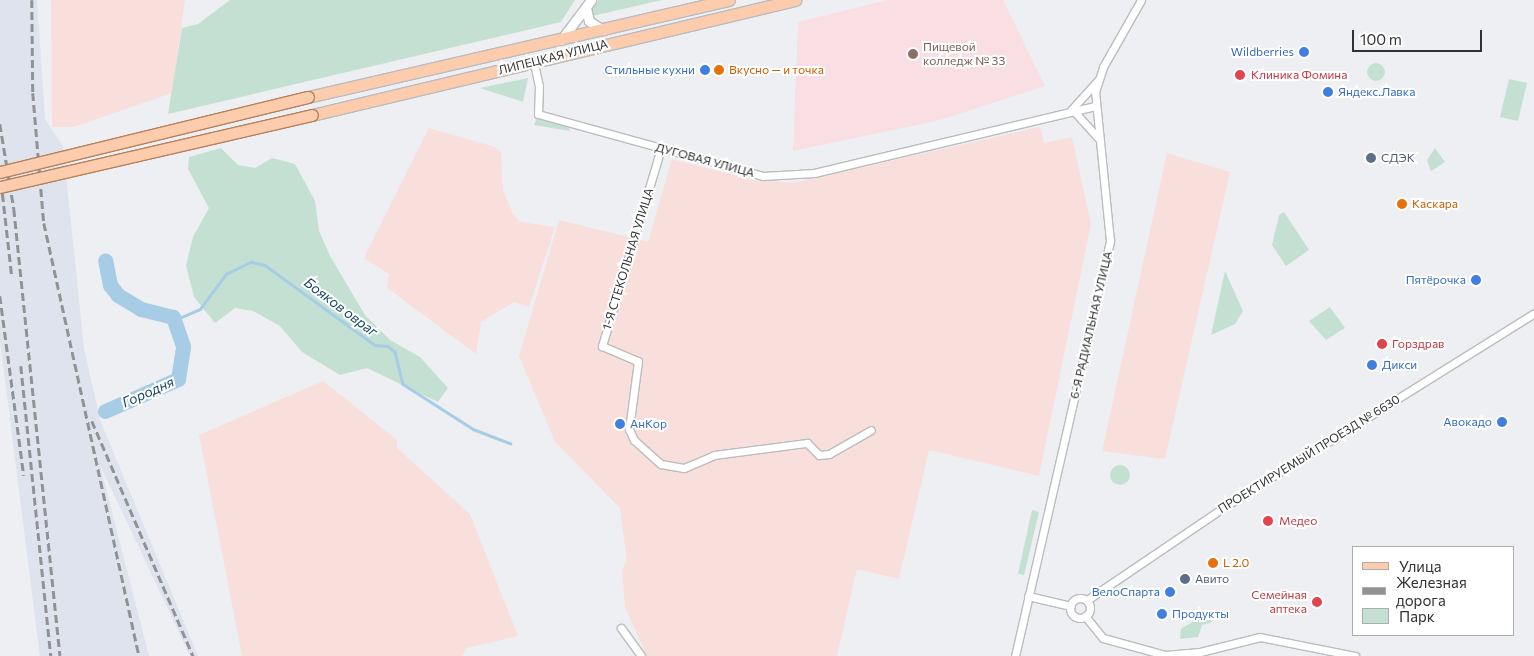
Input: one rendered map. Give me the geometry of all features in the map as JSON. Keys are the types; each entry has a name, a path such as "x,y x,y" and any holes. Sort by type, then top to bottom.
{"main road":[{"name":"ЛИПЕЦКАЯ УЛИЦА","path":"0,172 730,0"},
{"name":"ЛИПЕЦКАЯ УЛИЦА","path":"0,188 795,0"}],"street":[{"name":"6-Я РАДИАЛЬНАЯ УЛИЦА","path":"1015,656 1110,241 1095,106 1099,78 1141,0"},
{"path":"588,4 590,20 604,31"},
{"path":"560,41 588,4"},
{"name":"ДУГОВАЯ УЛИЦА","path":"534,62 539,86 538,114 763,176 791,176 1072,109 1095,106"},
{"path":"1098,138 1072,109 1099,78"},
{"name":"1-Я СТЕКОЛЬНАЯ УЛИЦА","path":"661,148 602,346 638,361 629,428 634,440 661,464 684,468 714,455 807,443 819,455 829,454 871,430"},
{"name":"ПРОЕКТИРУЕМЫЙ ПРОЕЗД № 6630","path":"1087,600 1232,502 1534,313"},
{"path":"1028,596 1070,606"},
{"path":"1070,606 1077,598 1087,600 1090,610 1085,616"},
{"path":"1070,606 1074,615 1085,616 1103,638 1165,655 1200,652 1260,637 1354,656"},
{"path":"621,628 641,656"}],"shaded area":[{"path":"0,0 37,0 45,119 63,146 84,348 100,420 198,656 190,656 100,465 149,656 40,656 0,341"},
{"path":"51,0 185,0 172,93 74,127 52,127"},
{"name":"Пищевой колледж № 33","path":"888,0 1003,0 1045,86 940,120 793,151 798,22"},
{"path":"1040,127 1044,143 1072,137 1091,224 1039,476 929,450 899,579 857,569 837,656 647,656 625,607 622,569 627,561 620,508 555,442 519,356 559,220 648,242 672,159 753,180 793,183"},
{"path":"429,128 495,147 501,152 503,190 513,214 521,222 555,227 529,307 514,302 481,322 476,354 387,288 389,274 364,258"},
{"path":"1167,153 1230,172 1165,459 1102,451"},
{"path":"323,381 397,440 397,448 470,514 518,636 467,648 462,656 242,656 199,435"}],"green space":[{"path":"230,0 575,0 561,22 168,114 182,28 198,24"},
{"path":"598,0 662,0 588,17"},
{"path":"1372,63 1380,63 1385,68 1383,79 1372,81 1367,76 1367,68"},
{"path":"528,78 523,102 480,88"},
{"path":"1509,79 1527,83 1518,121 1500,117"},
{"path":"537,118 569,127 570,131 534,125"},
{"path":"221,148 238,165 255,168 272,158 295,164 315,201 319,231 330,256 365,315 390,340 420,357 448,388 438,402 367,368 340,375 302,352 280,326 253,311 235,308 215,323 194,297 186,265 193,237 209,208 188,169 189,157"},
{"path":"1435,148 1445,162 1431,171 1427,160"},
{"path":"1284,212 1309,250 1286,266 1272,245 1279,215"},
{"path":"1225,271 1243,311 1235,324 1211,335"},
{"path":"1330,307 1345,328 1326,340 1309,321"},
{"path":"1120,465 1127,468 1130,475 1127,482 1120,485 1113,482 1110,475 1113,468"},
{"path":"1032,510 1039,512 1024,575 1018,574"},
{"path":"1210,611 1212,622 1202,625 1198,637 1180,639 1181,629"}],"waterway":[{"name":"Городня","path":"105,260 110,285 118,295 141,309 173,317 183,346 178,379 105,411"},
{"name":"Бояков овраг","path":"175,320 200,309 226,274 251,262 265,265 375,345 388,346 395,352 403,384 473,429 510,443"}],"railway":[{"path":"32,0 33,93 44,223 139,656"},
{"path":"0,124 14,209 60,656"},
{"path":"0,170 12,277"},
{"path":"0,296 24,475"},
{"path":"21,366 51,656"},
{"path":"92,421 193,656"}],"place":[{"name":"Wildberries","path":"1304,52"},
{"name":"Пищевой колледж № 33","path":"913,54"},
{"name":"Стильные кухни","path":"705,70"},
{"name":"Вкусно — и точка","path":"719,70"},
{"name":"Клиника Фомина","path":"1240,75"},
{"name":"Яндекс.Лавка","path":"1328,92"},
{"name":"СДЭК","path":"1371,158"},
{"name":"Каскара","path":"1402,204"},
{"name":"Пятёрочка","path":"1476,280"},
{"name":"Горздрав","path":"1382,344"},
{"name":"Дикси","path":"1372,365"},
{"name":"Авокадо","path":"1502,422"},
{"name":"АнКор","path":"620,424"},
{"name":"Медео","path":"1268,521"},
{"name":"L 2.0","path":"1213,563"},
{"name":"Авито","path":"1185,579"},
{"name":"ВелоСпарта","path":"1170,592"},
{"name":"Семейная аптека","path":"1317,602"},
{"name":"Продукты","path":"1162,614"}]}
